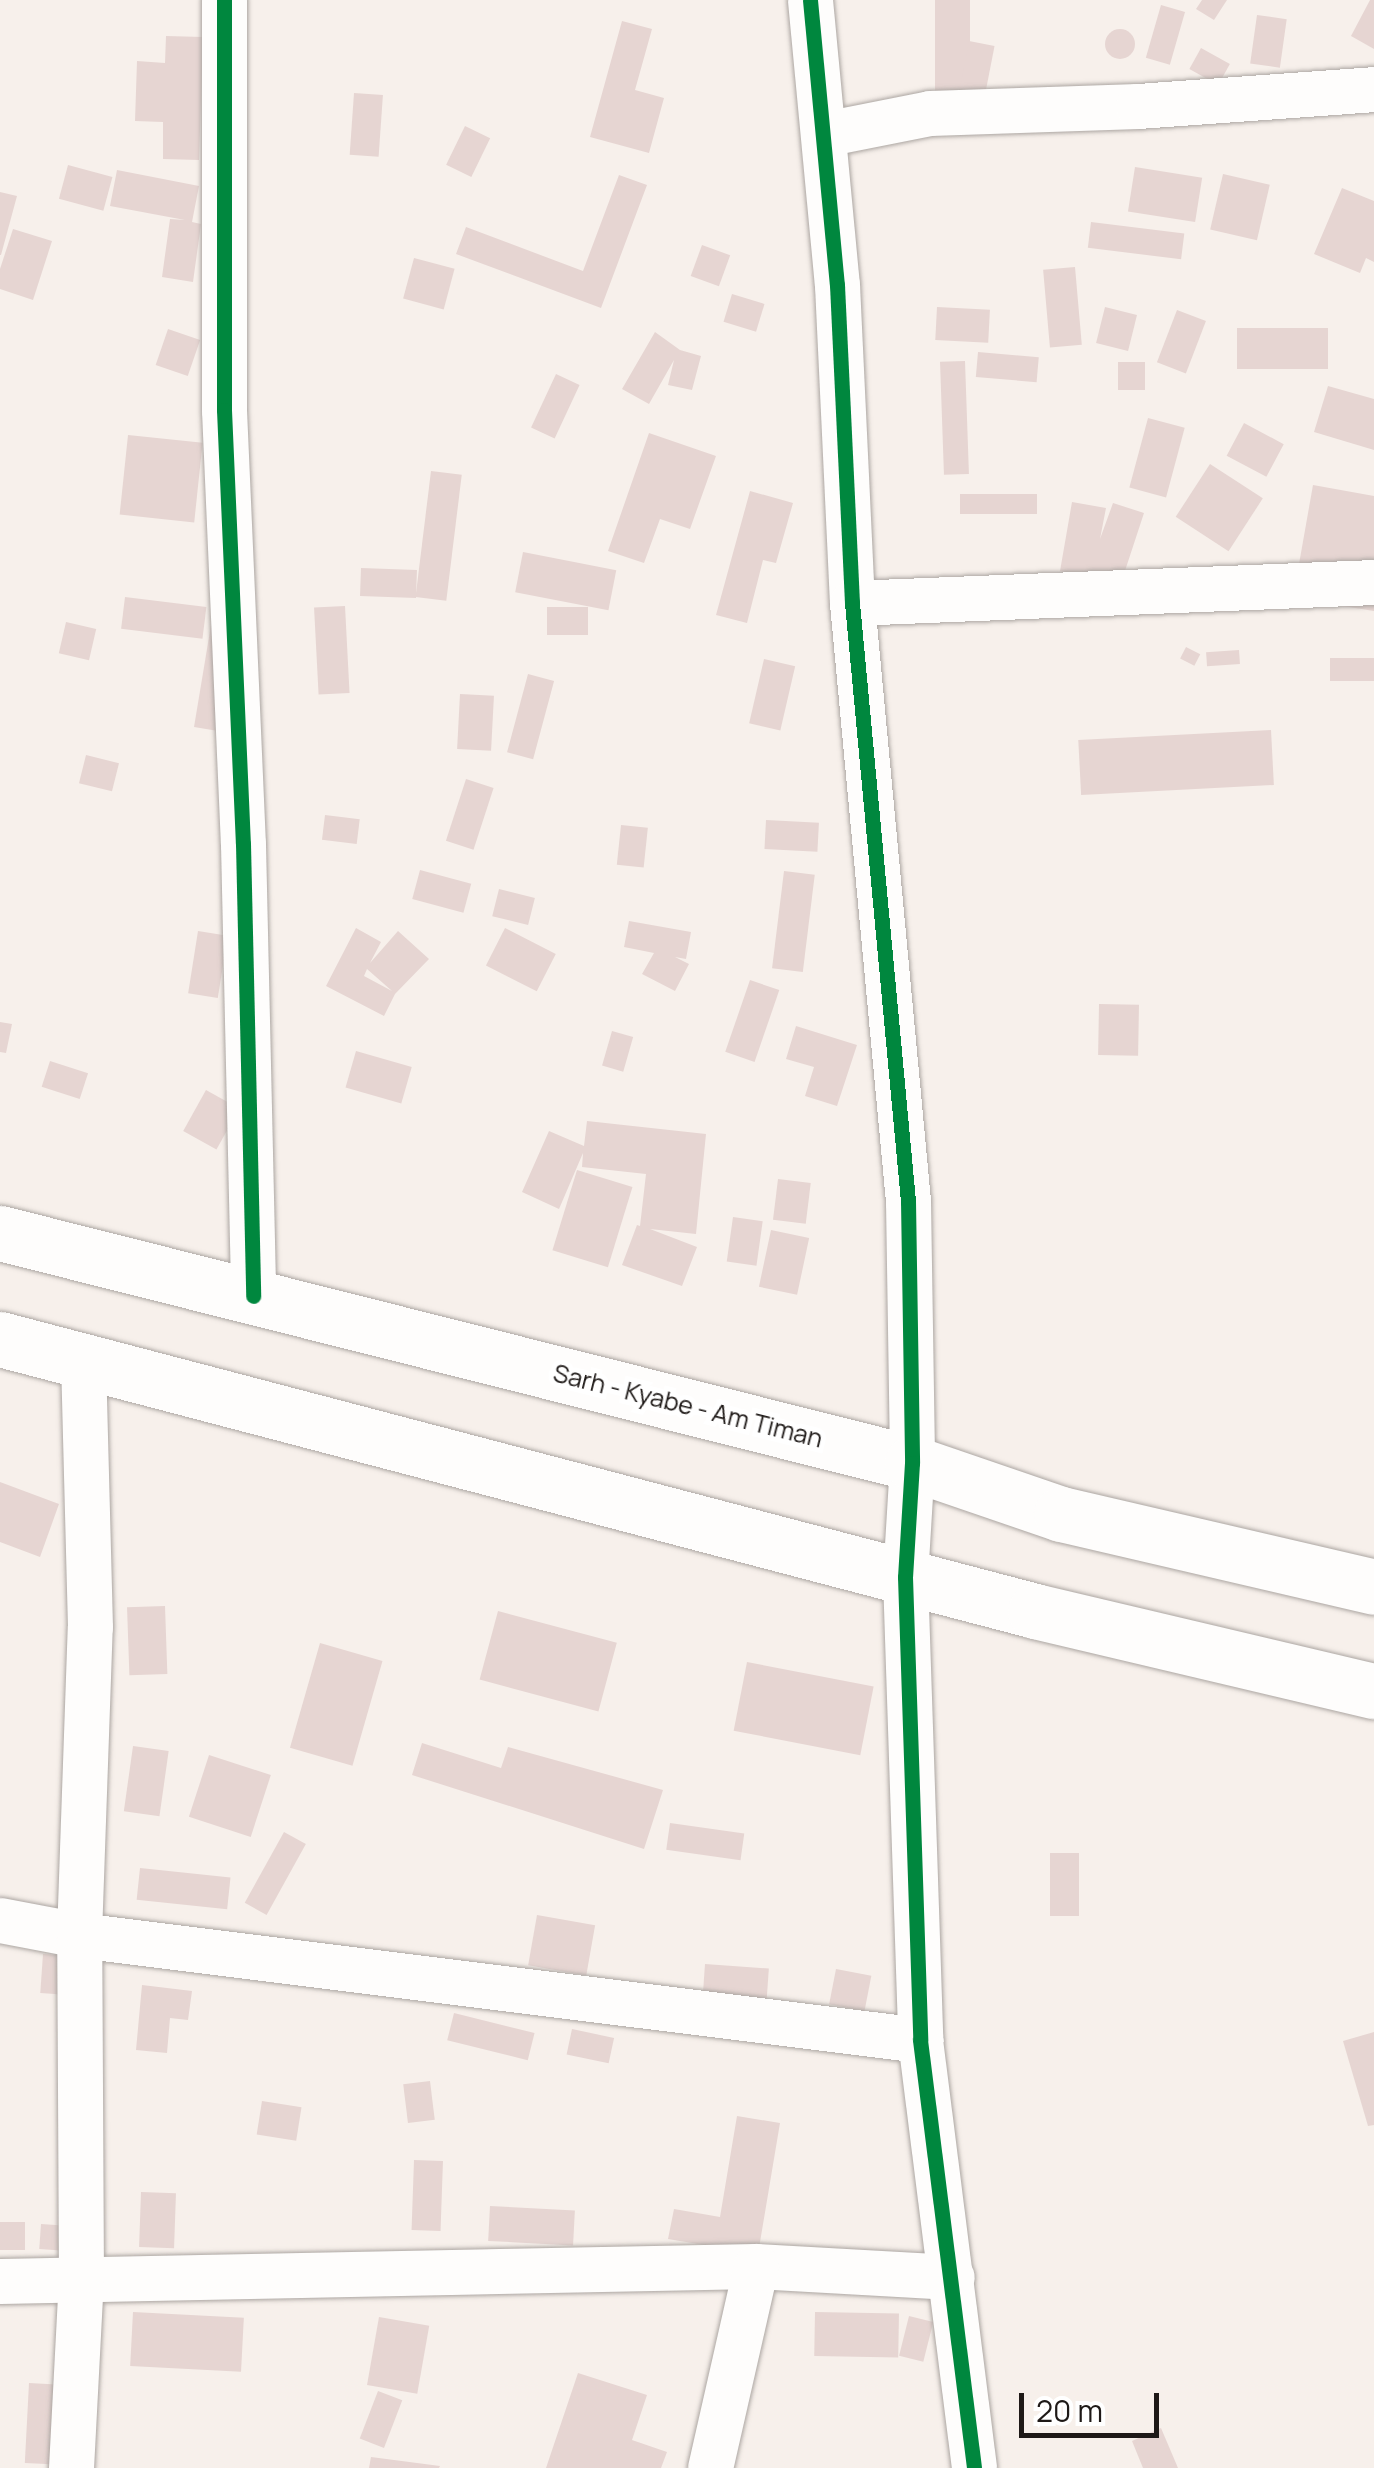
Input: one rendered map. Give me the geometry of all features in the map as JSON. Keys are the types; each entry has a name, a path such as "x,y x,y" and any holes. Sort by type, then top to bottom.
{"highway":[{"name":"Sarh - Kyabe - Am Timan","path":"0,1233 912,1463 1061,1514 1374,1587"},
{"path":"0,1339 905,1577 1374,1690"}],"street":[{"path":"224,0 224,410 243,863 253,1296"},
{"path":"810,0 837,285 852,603 908,1202 912,1463 905,1577 920,2040 974,2468"},
{"path":"824,134 930,112 1138,106 1374,89"},
{"path":"852,603 1374,582"},
{"path":"71,2468 81,2280 79,1935 90,1627 82,1360"},
{"path":"0,1920 79,1935 920,2040"},
{"path":"0,2281 756,2266 952,2277"},
{"path":"710,2468 756,2266"}],"building":[{"path":"935,0 970,0 970,96 935,96"},
{"path":"1202,0 1227,0 1214,20 1196,9"},
{"path":"1370,0 1374,0 1374,49 1351,36"},
{"path":"1161,5 1185,12 1170,65 1146,58"},
{"path":"1257,15 1287,19 1280,68 1250,64"},
{"path":"622,21 652,29 635,90 664,98 649,153 590,137"},
{"path":"1120,29 1131,33 1135,44 1131,55 1120,59 1109,55 1105,44 1109,33"},
{"path":"166,36 203,37 199,160 163,159 163,122 135,121 137,61 165,63"},
{"path":"969,41 995,46 984,99 959,94"},
{"path":"1201,48 1230,64 1218,85 1189,69"},
{"path":"354,93 383,95 379,157 350,155"},
{"path":"465,126 490,138 471,177 446,165"},
{"path":"68,165 112,177 103,211 59,199"},
{"path":"1135,167 1202,178 1195,222 1128,211"},
{"path":"117,170 199,186 192,222 201,224 193,282 162,277 170,219 185,220 110,206"},
{"path":"1223,174 1270,185 1257,240 1210,230"},
{"path":"619,175 647,185 601,308 456,254 466,227 583,271"},
{"path":"1342,188 1374,201 1374,262 1366,258 1360,273 1314,254"},
{"path":"0,192 17,196 1,255 0,255"},
{"path":"1091,222 1184,233 1181,259 1088,248"},
{"path":"13,229 52,241 33,300 0,289 0,269"},
{"path":"702,245 730,255 719,286 691,276"},
{"path":"414,258 455,269 444,309 403,299"},
{"path":"1075,267 1082,345 1050,347 1043,270"},
{"path":"732,294 765,304 756,332 724,322"},
{"path":"937,307 990,310 988,343 935,340"},
{"path":"1105,307 1137,315 1128,351 1096,343"},
{"path":"1177,310 1206,321 1186,373 1157,362"},
{"path":"1237,328 1328,328 1328,369 1237,369"},
{"path":"168,329 200,340 188,376 156,365"},
{"path":"655,332 680,350 701,356 692,390 668,385 674,360 649,404 622,389"},
{"path":"978,352 1039,357 1037,382 976,377"},
{"path":"965,361 969,474 944,475 940,362"},
{"path":"1118,362 1145,362 1145,390 1118,390"},
{"path":"556,374 580,385 555,438 531,427"},
{"path":"1328,386 1374,399 1374,450 1314,432"},
{"path":"1148,418 1185,428 1166,497 1129,488"},
{"path":"1244,423 1284,444 1266,477 1227,456"},
{"path":"649,433 716,456 690,529 660,519 644,563 608,551"},
{"path":"128,435 203,443 194,522 120,515"},
{"path":"1210,464 1263,498 1229,551 1176,517"},
{"path":"431,471 462,475 446,601 416,597"},
{"path":"1313,485 1374,496 1374,611 1293,598"},
{"path":"750,491 793,503 776,563 763,560 747,623 716,615"},
{"path":"960,494 1037,494 1037,514 960,514"},
{"path":"1072,502 1106,508 1100,539 1113,503 1144,513 1121,583 1060,571"},
{"path":"523,552 616,570 608,610 515,592"},
{"path":"361,568 417,570 416,598 360,596"},
{"path":"125,597 206,607 202,639 121,629"},
{"path":"345,606 350,693 319,695 314,608"},
{"path":"214,607 230,733 194,727"},
{"path":"547,607 588,607 588,635 547,635"},
{"path":"66,622 96,629 89,660 59,653"},
{"path":"1186,647 1200,654 1194,666 1180,659"},
{"path":"1239,650 1240,664 1207,666 1206,652"},
{"path":"1330,658 1374,658 1374,681 1330,681"},
{"path":"764,659 795,666 780,731 749,723"},
{"path":"528,674 554,681 533,759 507,752"},
{"path":"460,694 494,696 491,751 457,749"},
{"path":"1271,730 1274,785 1081,795 1078,740"},
{"path":"86,755 119,763 112,791 79,783"},
{"path":"466,779 494,788 473,850 446,841"},
{"path":"325,815 360,819 357,844 322,840"},
{"path":"766,820 819,823 817,852 764,849"},
{"path":"621,825 648,828 644,868 617,865"},
{"path":"420,870 471,884 463,913 412,899"},
{"path":"784,871 815,875 803,972 772,968"},
{"path":"499,889 535,898 528,925 492,916"},
{"path":"629,921 691,932 686,959 675,957 689,964 675,991 642,974 654,953 624,947"},
{"path":"356,928 381,942 370,963 398,931 429,959 395,994 384,1016 326,986","holes":["367,969 392,991 364,976"]},
{"path":"505,928 556,954 537,991 486,965"},
{"path":"198,931 228,936 218,998 188,993"},
{"path":"750,980 779,990 755,1062 725,1052"},
{"path":"1099,1004 1139,1005 1138,1056 1098,1055"},
{"path":"0,1022 12,1024 6,1053 0,1052"},
{"path":"796,1026 857,1045 837,1106 805,1096 814,1067 786,1059"},
{"path":"612,1031 633,1037 623,1072 602,1066"},
{"path":"356,1051 412,1067 401,1104 346,1088"},
{"path":"50,1061 88,1073 80,1099 42,1087"},
{"path":"206,1090 239,1108 216,1150 183,1131"},
{"path":"587,1121 706,1134 696,1234 650,1229 697,1247 682,1286 622,1265 637,1225 640,1226 646,1174 582,1167 583,1153 559,1209 522,1192 549,1131 584,1146"},
{"path":"577,1170 632,1187 608,1267 552,1250"},
{"path":"778,1179 811,1183 806,1224 773,1220"},
{"path":"733,1217 763,1221 756,1266 727,1262"},
{"path":"771,1230 809,1238 797,1295 759,1287"},
{"path":"0,1482 59,1504 40,1557 0,1542"},
{"path":"165,1606 167,1674 129,1675 127,1607"},
{"path":"498,1611 617,1643 598,1711 480,1680"},
{"path":"320,1643 382,1661 352,1766 290,1748"},
{"path":"747,1662 874,1687 860,1755 734,1731"},
{"path":"422,1743 501,1768 508,1747 663,1790 644,1849 412,1775"},
{"path":"133,1746 169,1751 159,1816 124,1811"},
{"path":"209,1755 271,1775 251,1837 189,1817"},
{"path":"670,1823 744,1833 741,1860 666,1850"},
{"path":"284,1832 306,1844 267,1915 245,1903"},
{"path":"1050,1853 1079,1853 1079,1916 1050,1916"},
{"path":"140,1868 231,1878 227,1909 137,1900"},
{"path":"537,1915 595,1925 586,1975 528,1965"},
{"path":"43,1954 72,1956 69,1995 40,1993"},
{"path":"705,1964 769,1968 767,1998 703,1994"},
{"path":"836,1969 871,1976 864,2011 829,2004"},
{"path":"142,1985 192,1991 188,2020 170,2018 167,2053 136,2050"},
{"path":"454,2013 535,2033 528,2060 447,2040"},
{"path":"572,2029 614,2038 609,2063 567,2054"},
{"path":"1374,2032 1374,2125 1368,2126 1343,2041"},
{"path":"430,2081 435,2120 408,2123 403,2084"},
{"path":"262,2101 302,2107 296,2141 257,2135"},
{"path":"737,2116 780,2123 758,2254 668,2239 674,2209 720,2217"},
{"path":"414,2160 443,2161 441,2231 412,2230"},
{"path":"141,2192 176,2193 174,2248 139,2247"},
{"path":"490,2206 575,2210 573,2245 488,2241"},
{"path":"0,2222 25,2222 25,2250 0,2250"},
{"path":"41,2224 81,2227 79,2252 39,2249"},
{"path":"133,2312 244,2318 241,2372 130,2366"},
{"path":"815,2312 899,2313 898,2357 814,2356"},
{"path":"909,2316 933,2322 923,2362 899,2356"},
{"path":"379,2317 429,2326 417,2394 367,2385"},
{"path":"578,2373 647,2395 632,2440 667,2452 661,2468 546,2468"},
{"path":"29,2383 66,2385 62,2465 25,2463"},
{"path":"378,2391 402,2400 384,2448 360,2439"},
{"path":"1161,2428 1178,2468 1143,2468 1132,2441"},
{"path":"371,2457 440,2466 369,2468"}],"cycle path":[{"path":"224,0 224,410 243,844 253,1296"},
{"path":"810,0 837,285 852,603 908,1201 912,1463 905,1577 920,2040 974,2468"}]}
